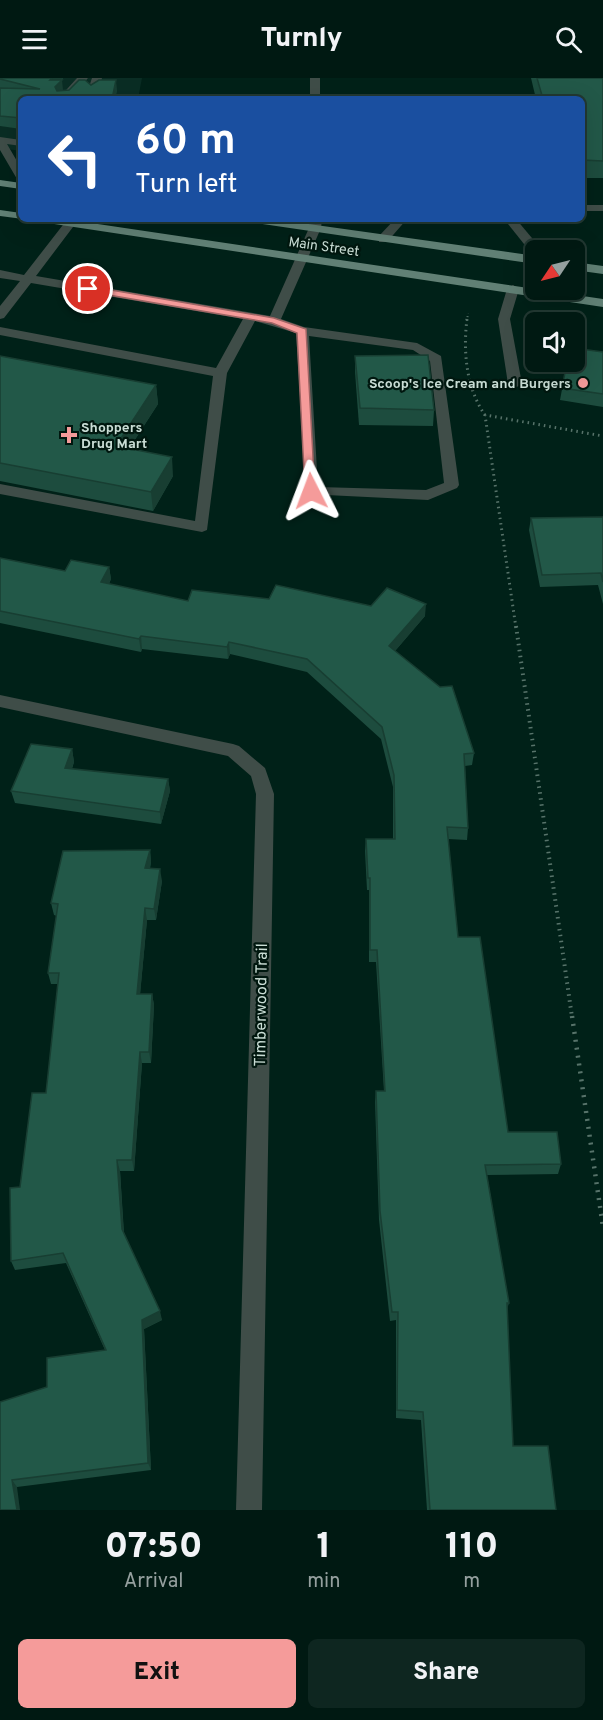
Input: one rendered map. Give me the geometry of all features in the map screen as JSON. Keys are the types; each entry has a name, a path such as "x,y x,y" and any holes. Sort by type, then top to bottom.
{"main road":[{"path":"0,183 18,186"},
{"path":"0,213 18,216"},
{"name":"Main Street","path":"63,222 603,303"},
{"name":"Main Street","path":"289,222 315,224 383,239 525,258"},
{"path":"585,268 603,270"}],"street":[{"path":"66,96 82,78"},
{"path":"93,90 97,78"},
{"path":"315,78 315,96"},
{"path":"0,140 18,143"},
{"path":"0,140 18,172"},
{"path":"585,208 603,208"},
{"path":"383,239 398,222"},
{"path":"512,222 527,240"},
{"path":"0,315 70,223"},
{"path":"274,321 315,224"},
{"path":"0,274 274,321 302,331 417,347 436,359 452,485 428,495 311,491 302,331"},
{"path":"513,289 504,319 515,384"},
{"path":"0,489 202,527 220,373 251,317"},
{"path":"0,331 220,373"},
{"name":"Timberwood Trail","path":"0,701 233,752 259,773 265,794 249,1510"}],"path":[{"path":"468,314 465,332 473,398 485,415 603,1227"},
{"path":"485,415 603,436"}],"shaded area":[{"path":"0,78 142,78 139,96 18,96 18,151 0,148"}],"building":[{"path":"52,78 50,80 62,80 55,87 57,91 69,90 79,80 85,80 91,85 99,80 116,80 113,96 18,96 18,118 0,116 0,88 40,89 0,79"},
{"path":"537,78 603,78 603,161 585,160 585,96 542,96"},
{"path":"585,350 603,352 603,394 562,388 565,372 585,372"},
{"path":"428,355 434,410 360,408 355,356"},
{"name":"Shoppers Drug Mart","path":"0,356 156,385 116,446 172,457 151,492 0,463"},
{"path":"603,517 603,582 601,573 542,575 531,518"},
{"path":"0,558 65,571 71,560 109,567 101,582 188,601 192,590 269,599 276,585 371,606 387,588 426,604 389,646 440,687 452,686 474,753 464,754 468,828 447,827 458,937 480,937 508,1132 557,1132 561,1164 485,1165 509,1303 507,1303 513,1446 548,1446 556,1510 430,1510 423,1412 397,1410 398,1312 392,1312 380,1211 376,1091 385,1091 377,950 370,950 370,878 368,878 366,839 395,839 394,775 382,727 307,659 229,642 227,647 141,636 139,639 0,611"},
{"path":"31,744 72,749 65,768 168,779 160,812 11,791"},
{"path":"150,850 145,868 160,869 154,909 145,908 137,994 152,994 149,1052 140,1052 132,1160 117,1160 122,1229 160,1311 142,1320 148,1463 12,1480 17,1510 0,1510 0,1402 47,1387 47,1358 106,1350 63,1253 11,1261 10,1188 20,1187 32,1093 46,1093 59,973 48,973 58,904 51,903 63,851"}],"place":[{"name":"Scoop's Ice Cream and Burgers","path":"583,383"},
{"name":"Shoppers Drug Mart","path":"69,435"}],"route":[{"path":"88,289 274,321 302,331 311,491"}]}
